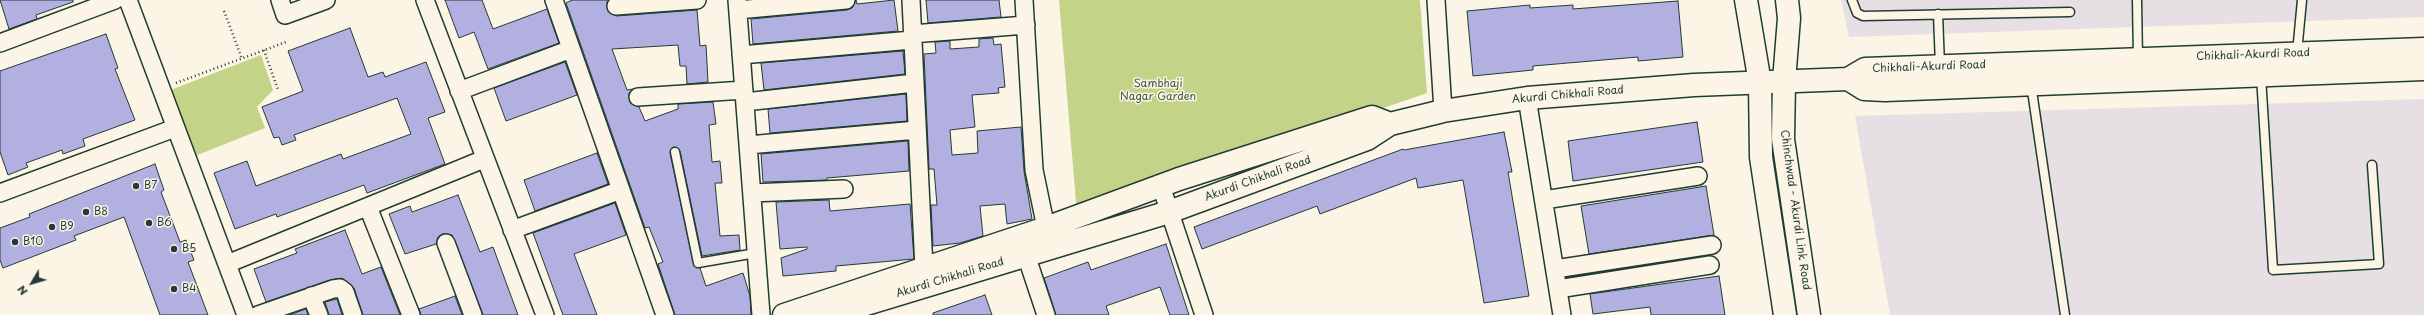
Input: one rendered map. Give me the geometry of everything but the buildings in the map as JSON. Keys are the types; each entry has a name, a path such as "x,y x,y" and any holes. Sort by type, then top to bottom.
{"main road":[{"name":"Chinchwad - Akurdi Link Road","path":"1746,0 1760,83 1761,157 1784,315"},
{"name":"Chinchwad - Akurdi Link Road","path":"1786,0 1789,18 1784,81 1783,139 1809,315"},
{"name":"Chikhali-Akurdi Road","path":"2424,49 1865,69 1848,79 1864,89 1878,90 2424,69"},
{"name":"Akurdi Chikhali Road","path":"830,315 863,303 1026,255 1051,237 1169,212 1367,139 1390,124 1443,111 1527,98 1694,85 1848,79"},
{"path":"784,315 863,303 924,268 1051,237 1161,186 1372,117 1390,124"}],"street":[{"path":"0,43 115,0"},
{"path":"128,0 160,89 228,264 246,315"},
{"path":"280,0 285,15 326,0"},
{"path":"425,0 484,159 546,315"},
{"path":"554,0 665,315"},
{"path":"616,6 697,0"},
{"path":"761,315 738,5 846,0"},
{"path":"911,0 916,130 924,268"},
{"path":"1024,0 1034,170 1051,237"},
{"path":"1436,0 1443,111"},
{"path":"741,55 1026,24"},
{"path":"459,91 571,49"},
{"path":"638,97 744,96 914,83"},
{"path":"1527,98 1562,315"},
{"path":"0,193 175,128"},
{"path":"748,145 916,130"},
{"path":"228,264 484,159"},
{"path":"1544,200 1698,176"},
{"path":"1161,186 1204,315"},
{"path":"752,193 844,189"},
{"path":"512,230 621,190"},
{"path":"368,207 411,315"},
{"path":"446,243 473,315"},
{"path":"1555,269 1712,245"},
{"path":"1026,255 1046,315"},
{"path":"1558,289 1710,265"},
{"path":"258,315 311,296 340,288 345,292 353,315"},
{"path":"311,296 319,315"}],"lane":[{"path":"1852,0 1857,13 1863,16 2070,12"},
{"path":"2137,0 2138,59"},
{"path":"2297,53 2302,0"},
{"path":"1938,14 1940,67"},
{"path":"2261,75 2273,270 2379,264 2372,164"},
{"path":"2031,84 2066,315"},
{"path":"676,152 698,263 756,253"}],"path":[{"path":"224,11 242,59"},
{"path":"160,89 286,42"},
{"path":"264,50 278,90"}],"shaded area":[{"path":"1841,0 2424,0 2424,17 1849,37"},
{"path":"2424,99 2424,315 1890,315 1855,116"}],"green space":[{"name":"Sambhaji Nagar Garden","path":"1059,0 1420,0 1427,93 1077,214"},
{"path":"261,55 273,90 257,107 265,128 195,156 168,91"}],"place":[{"name":"B7","path":"136,186"},
{"name":"B8","path":"86,212"},
{"name":"B6","path":"149,223"},
{"name":"B9","path":"52,227"},
{"name":"B10","path":"15,242"},
{"name":"B5","path":"174,249"},
{"name":"B4","path":"174,289"}]}
